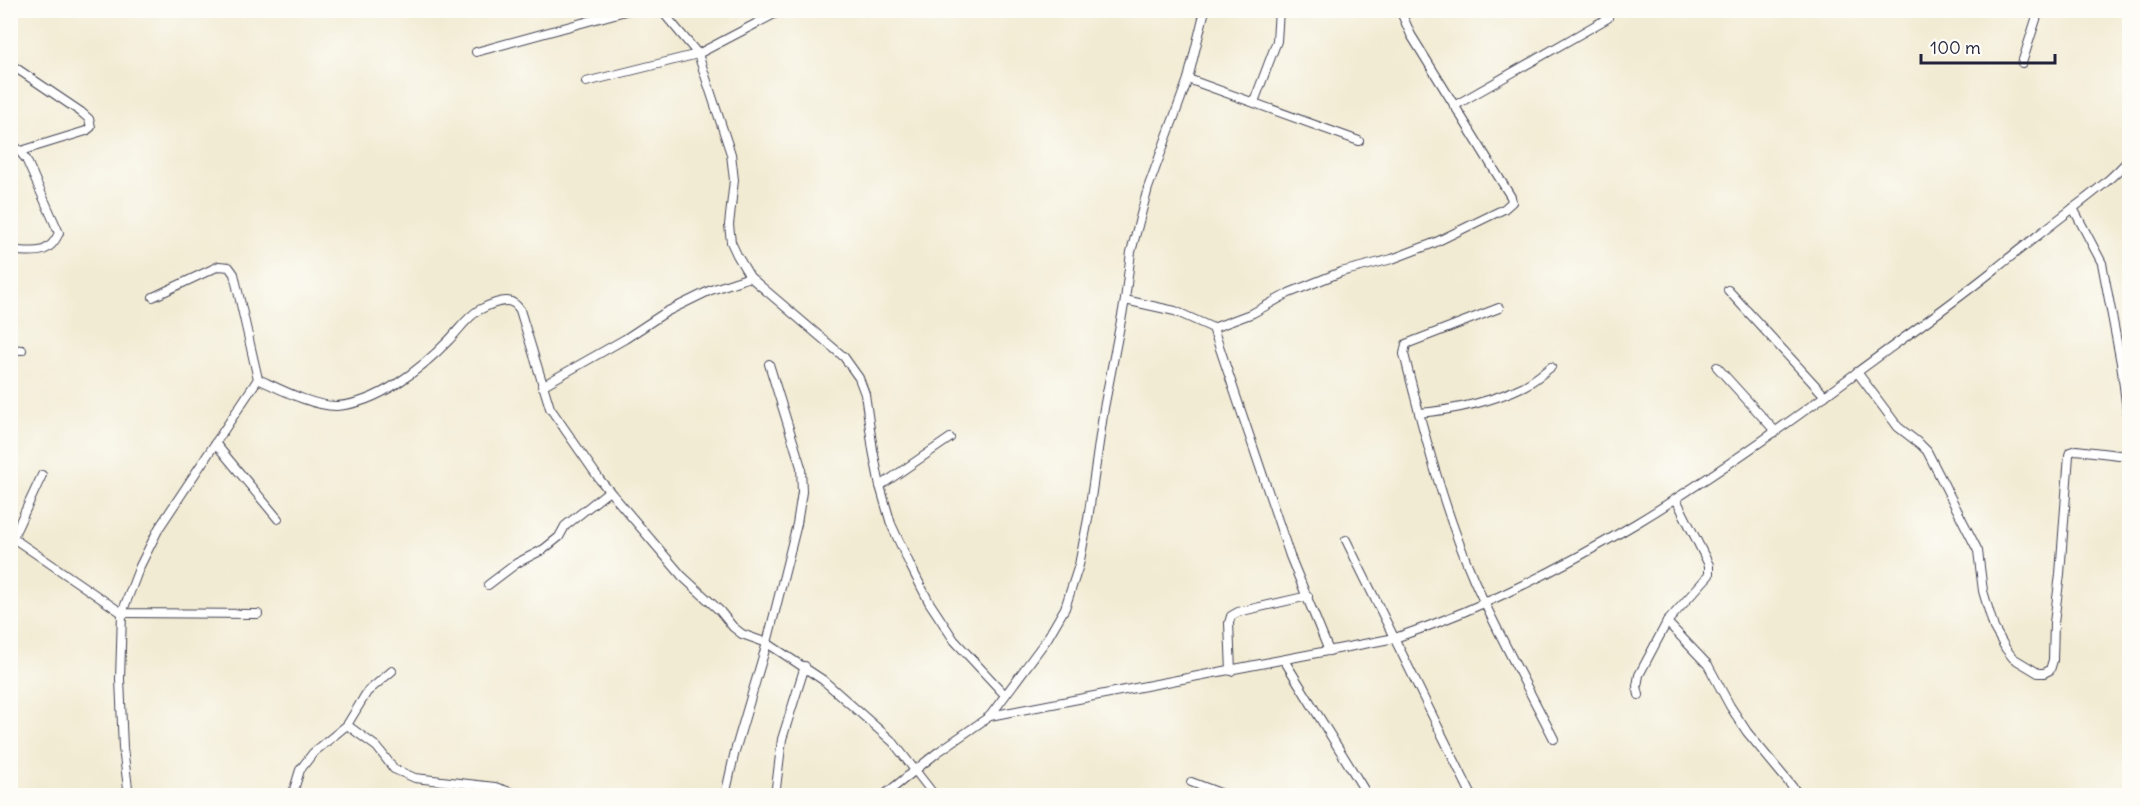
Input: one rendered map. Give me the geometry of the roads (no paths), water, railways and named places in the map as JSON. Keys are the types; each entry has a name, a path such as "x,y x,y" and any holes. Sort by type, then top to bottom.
{"street":[{"path":"476,52 628,10"},
{"path":"661,10 698,54 734,166 734,188 729,225 737,255 750,277 844,357 859,378 865,394 880,486 891,524 929,602 954,640 1005,695"},
{"path":"586,82 698,54 782,10"},
{"path":"883,795 990,716 1047,639 1065,608 1079,565 1088,519 1104,408 1125,300 1131,252 1148,188 1188,79 1205,10"},
{"path":"1254,102 1276,41 1279,10"},
{"path":"1125,300 1175,310 1213,328 1253,313 1289,293 1341,272 1392,259 1434,243 1504,209 1512,202 1511,196 1411,35 1400,10"},
{"path":"2022,63 2039,10"},
{"path":"1454,106 1608,18"},
{"path":"10,64 81,112 88,119 91,127 86,131 21,151"},
{"path":"1188,79 1359,141"},
{"path":"10,140 21,151 59,233 54,245 46,251 10,251"},
{"path":"990,716 1395,638 1485,603 1597,547 1676,500 1776,432 1956,300 2101,187 2130,158"},
{"path":"2073,208 2102,263 2121,363 2130,434"},
{"path":"129,795 123,748 120,679 122,613 140,566 159,528 258,379 234,274 229,267 219,266 153,297"},
{"path":"542,386 625,339 666,312 711,290 750,277"},
{"path":"1728,290 1825,396"},
{"path":"258,379 308,400 335,406 361,401 411,374 434,355 478,311 508,301 513,303 519,310 550,408 584,459 609,491 682,576 734,627 742,634 767,643 805,666 842,695 885,734 935,795"},
{"path":"1498,308 1406,344 1404,354 1419,413 1457,536 1485,603 1554,739"},
{"path":"1213,328 1286,544 1329,651"},
{"path":"10,349 22,350"},
{"path":"725,795 735,751 767,643 797,524 802,492 801,467 769,364"},
{"path":"1419,413 1494,398 1526,385 1551,367"},
{"path":"1717,367 1776,432"},
{"path":"1857,372 1898,427 1927,451 1978,551 1983,591 1994,628 2013,658 2038,672 2044,673 2050,670 2053,660 2054,623 2070,452 2076,450 2119,455 2130,454"},
{"path":"880,486 950,438"},
{"path":"215,443 278,519"},
{"path":"42,475 12,537 122,613 258,614"},
{"path":"488,585 560,537 566,526 609,491"},
{"path":"1639,695 1637,686 1639,675 1667,621 1709,575 1709,565 1676,500"},
{"path":"1346,540 1472,795"},
{"path":"1231,670 1229,623 1231,616 1238,612 1308,596"},
{"path":"1667,621 1708,665 1747,732 1800,795"},
{"path":"1284,660 1368,795"},
{"path":"775,795 787,717 805,666"},
{"path":"292,795 300,770 313,753 347,725 368,692 392,671"},
{"path":"347,725 377,747 394,770 415,778 495,787 522,795"},
{"path":"1191,782 1228,795"}]}
